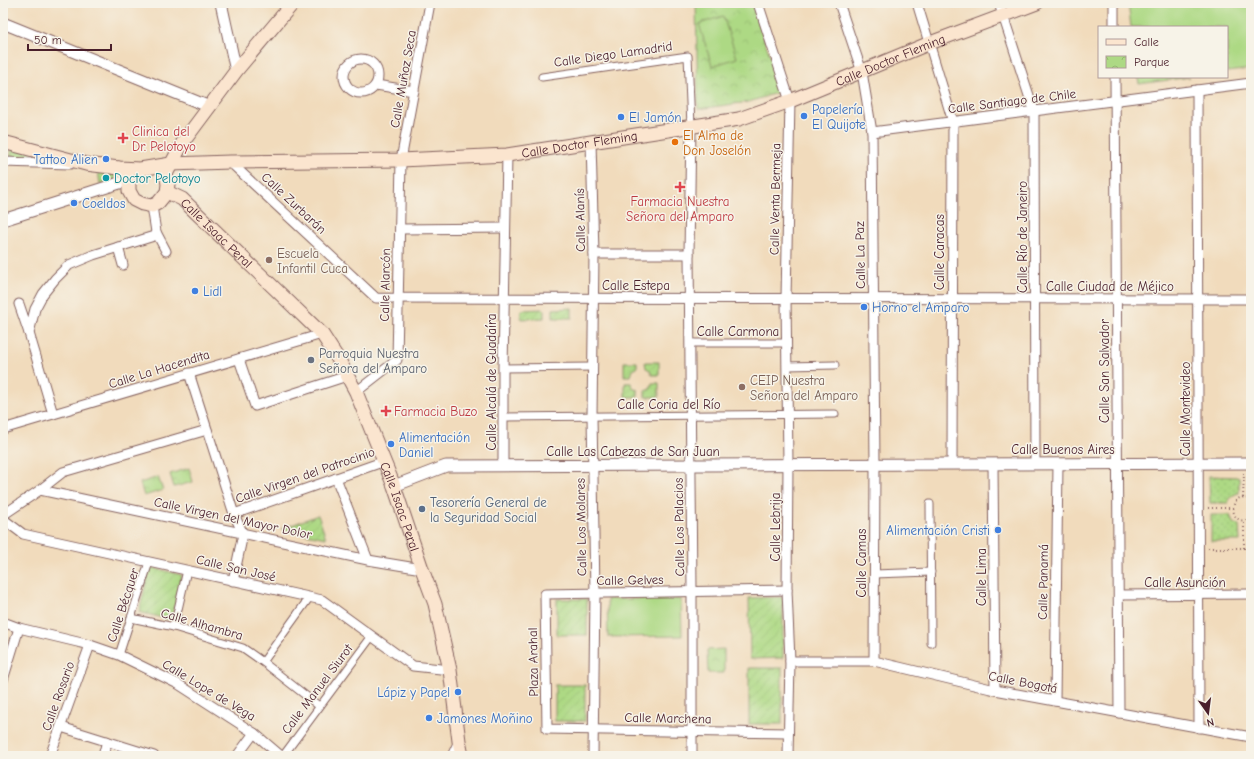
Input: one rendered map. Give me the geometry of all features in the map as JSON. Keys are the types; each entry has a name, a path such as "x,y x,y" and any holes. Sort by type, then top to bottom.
{"main road":[{"path":"118,168 125,173 129,180 129,191 134,200 142,204 152,206 158,203 167,192 168,184 166,174 183,142 236,71 293,3"},
{"name":"Calle Doctor Fleming","path":"3,142 86,164 140,169 171,164 401,160 507,155 739,119 862,72 930,44 1001,9 1037,3"},
{"name":"Calle Isaac Peral","path":"167,192 182,198 322,334 340,362 356,392 385,461 435,604 450,670 462,756"}],"street":[{"name":"Calle Muñoz Seca","path":"401,160 430,3"},
{"name":"Calle Venta Bermeja","path":"758,3 790,100 786,298"},
{"name":"Calle La Paz","path":"839,3 862,72 872,132 875,464"},
{"name":"Calle Caracas","path":"917,3 953,122 952,464"},
{"path":"1114,3 1114,26"},
{"path":"219,4 236,71"},
{"name":"Calle Río de Janeiro","path":"1001,9 1034,112 1035,464"},
{"path":"3,23 210,107"},
{"name":"Calle Diego Lamadrid","path":"542,77 688,56 691,126"},
{"name":"Calle San Salvador","path":"1115,78 1119,713"},
{"name":"Calle Santiago de Chile","path":"872,132 1251,83"},
{"path":"376,85 414,91"},
{"name":"Calle Montevideo","path":"1197,90 1199,728"},
{"name":"Calle Los Palacios","path":"691,126 689,298 692,756"},
{"name":"Calle Alanís","path":"591,142 594,254 593,298"},
{"name":"Calle Alcalá de Guadaíra","path":"503,465 503,368 507,155"},
{"name":"Calle Alarcón","path":"356,392 397,360 401,160"},
{"path":"3,162 86,164"},
{"name":"Calle Zurbarán","path":"230,162 376,298 398,298"},
{"path":"3,220 129,180"},
{"path":"152,206 156,232 166,251"},
{"path":"400,229 505,228"},
{"path":"29,333 35,309 43,294 54,279 69,265 93,254 154,236 156,232"},
{"path":"118,247 123,265"},
{"path":"594,254 689,254"},
{"name":"Calle Estepa","path":"398,298 874,298"},
{"name":"Calle Los Molares","path":"593,298 592,416 595,593 593,756"},
{"name":"Calle Lebrija","path":"786,298 788,464 787,590 790,661 788,756"},
{"name":"Calle Ciudad de Méjico","path":"874,298 1251,299"},
{"path":"19,304 53,414"},
{"name":"Calle La Hacendita","path":"3,429 322,334"},
{"name":"Calle Carmona","path":"690,344 786,343"},
{"path":"239,359 255,406 347,376"},
{"path":"787,366 835,365"},
{"path":"503,368 593,367"},
{"path":"189,373 234,514 243,534 233,580"},
{"name":"Calle Coria del Río","path":"503,417 835,414"},
{"path":"3,515 40,490 63,472 207,430"},
{"name":"Calle Virgen del Patrocinio","path":"234,514 385,461"},
{"name":"Calle Buenos Aires","path":"875,464 1248,463"},
{"name":"Calle Las Cabezas de San Juan","path":"394,486 446,466 875,464"},
{"name":"Calle Camas","path":"874,661 875,464"},
{"name":"Calle Lima","path":"993,464 995,690"},
{"name":"Calle Panamá","path":"1055,702 1058,464"},
{"path":"336,478 368,560"},
{"name":"Calle Virgen del Mayor Dolor","path":"40,490 368,560 422,569"},
{"path":"930,504 931,643"},
{"name":"Calle San José","path":"3,519 23,534 322,600 413,666 450,670"},
{"name":"Calle Bécquer","path":"119,655 149,562"},
{"path":"174,627 187,570"},
{"path":"874,574 931,572"},
{"name":"Calle Gelves","path":"545,594 787,590"},
{"name":"Plaza Arahal","path":"545,594 548,729"},
{"name":"Calle Asunción","path":"1119,595 1251,594"},
{"path":"263,662 309,598"},
{"name":"Calle Alhambra","path":"131,618 174,627 243,648 319,706"},
{"name":"Calle Lope de Vega","path":"3,622 18,628 90,645 119,655 178,684 254,733 282,756"},
{"path":"3,680 18,628"},
{"name":"Calle Manuel Siurot","path":"282,756 372,636"},
{"name":"Calle Rosario","path":"50,756 90,645"},
{"name":"Calle Bogotá","path":"790,661 874,661 995,690 1251,737"},
{"path":"61,727 154,756"},
{"name":"Calle Marchena","path":"548,729 788,733"},
{"path":"237,756 254,733"},
{"path":"103,756 107,741"},
{"path":"452,756 459,741"}],"path":[{"path":"1243,498 1248,463"},
{"path":"1251,500 1243,498 1237,500 1233,508 1235,515 1240,520 1251,518"},
{"path":"1198,508 1233,508"},
{"path":"1244,520 1244,548"},
{"path":"1199,548 1251,548"}],"green space":[{"path":"696,3 752,3 782,91 749,102 698,109"},
{"path":"1128,3 1251,3 1251,69 1228,72 1228,26 1131,26"},
{"path":"723,16 737,58 712,66 699,24"},
{"path":"1138,78 1183,78 1139,84"},
{"path":"12,146 47,158 10,160"},
{"path":"98,171 125,176 100,184"},
{"path":"572,308 572,318 553,318 553,309"},
{"path":"544,309 544,318 521,319 521,310"},
{"path":"624,362 637,362 637,368 633,370 631,376 624,376"},
{"path":"645,362 659,362 659,375 652,375 650,370 646,368"},
{"path":"625,383 631,383 634,389 638,390 638,397 625,397"},
{"path":"652,383 659,383 659,397 645,397 645,391 650,389"},
{"path":"189,468 193,482 174,487 170,474"},
{"path":"1209,476 1239,477 1239,493 1232,496 1228,503 1210,503"},
{"path":"158,477 163,490 144,496 140,483"},
{"path":"318,515 326,538 281,529"},
{"path":"1211,515 1230,515 1233,523 1239,525 1240,541 1211,541"},
{"path":"150,567 182,575 171,620 139,612"},
{"path":"783,597 783,658 750,659 749,598"},
{"path":"557,599 587,599 587,635 557,635"},
{"path":"607,599 681,599 682,636 608,637"},
{"path":"724,649 724,673 708,673 707,650"},
{"path":"749,668 782,668 782,724 749,724"},
{"path":"555,685 585,685 585,721 555,721"}],"place":[{"name":"Papelería El Quijote","path":"804,116"},
{"name":"El Jamón","path":"621,117"},
{"name":"Clinica del Dr. Pelotoyo","path":"123,138"},
{"name":"El Alma de Don Joselón","path":"675,142"},
{"name":"Tattoo Alien","path":"106,159"},
{"name":"Doctor Pelotoyo","path":"106,178"},
{"name":"Farmacia Nuestra Señora del Amparo","path":"680,187"},
{"name":"Coeldos","path":"74,203"},
{"name":"Escuela Infantil Cuca","path":"269,260"},
{"name":"Lidl","path":"195,291"},
{"name":"Horno el Amparo","path":"864,307"},
{"name":"Parroquia Nuestra Señora del Amparo","path":"311,360"},
{"name":"CEIP Nuestra Señora del Amparo","path":"742,387"},
{"name":"Farmacia Buzo","path":"386,411"},
{"name":"Alimentación Daniel","path":"391,444"},
{"name":"Tesorería General de la Seguridad Social","path":"422,509"},
{"name":"Alimentación Cristi","path":"998,530"},
{"name":"Lápiz y Papel","path":"458,692"},
{"name":"Jamones Moñino","path":"429,718"}]}
